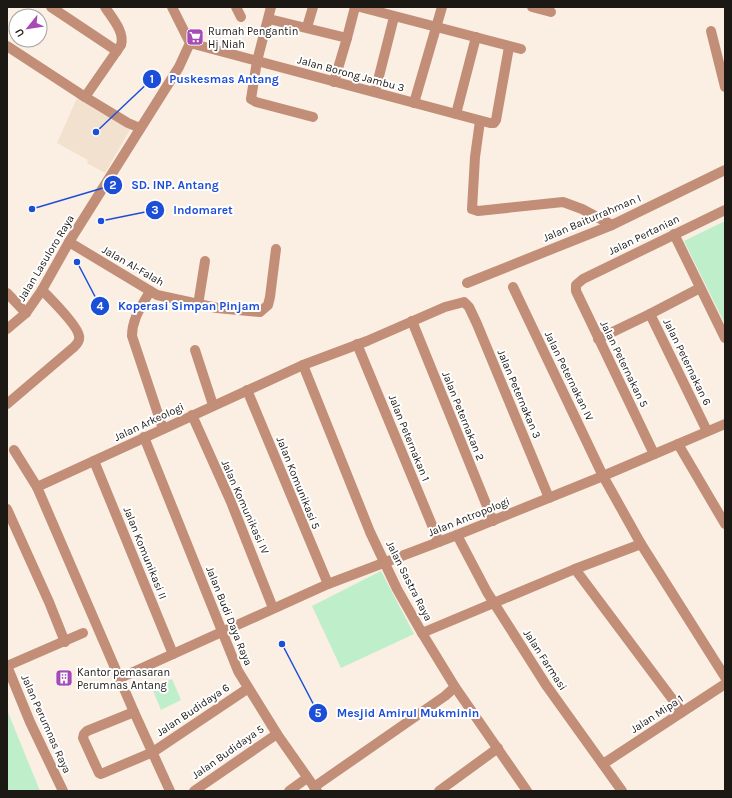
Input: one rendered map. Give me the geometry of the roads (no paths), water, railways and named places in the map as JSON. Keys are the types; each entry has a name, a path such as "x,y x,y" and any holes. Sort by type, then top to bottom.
{"street":[{"path":"52,7 117,51"},
{"path":"85,97 121,45 122,36 105,7"},
{"path":"172,7 190,42"},
{"path":"236,7 241,17"},
{"path":"271,7 257,61 251,96 256,102 313,117"},
{"path":"307,27 313,7"},
{"path":"334,82 355,7"},
{"path":"360,7 521,49"},
{"path":"414,103 442,7"},
{"path":"532,7 551,12"},
{"path":"375,92 394,17"},
{"path":"269,19 307,27 347,38"},
{"path":"711,31 725,87"},
{"path":"456,114 476,37"},
{"name":"Jalan Borong Jambu 3","path":"190,42 480,121"},
{"name":"Jalan Lasuloro Raya","path":"7,329 26,313 42,290 69,242 140,128 162,96 179,67 190,42"},
{"path":"7,46 128,124 140,128"},
{"path":"509,47 496,120 490,123 480,121 475,157 472,209 478,211 563,202 582,209 612,225"},
{"name":"Jalan Baiturrahman I","path":"467,283 612,225 725,170"},
{"name":"Jalan Pertanian","path":"576,285 583,279 725,210"},
{"path":"674,234 725,338"},
{"name":"Jalan Al-Falah","path":"69,242 157,295 198,305 260,312 268,305 276,249"},
{"path":"198,305 205,260"},
{"name":"Jalan Peternakan 5","path":"576,285 576,291 598,339 654,454"},
{"name":"Jalan Peternakan IV","path":"513,287 603,476 642,544 725,677"},
{"path":"650,314 700,288"},
{"path":"7,404 74,347 79,340 79,334 74,326 42,290"},
{"path":"150,291 134,319 132,336 163,429"},
{"path":"7,293 26,313"},
{"name":"Jalan Arkeologi","path":"37,487 303,364 357,344 445,307 464,302"},
{"name":"Jalan Peternakan 3","path":"464,302 469,307 477,324 549,498"},
{"name":"Jalan Peternakan 6","path":"598,339 650,314 707,431"},
{"name":"Jalan Peternakan 2","path":"412,321 493,520"},
{"name":"Jalan Peternakan 1","path":"357,344 439,542"},
{"path":"195,350 213,405"},
{"name":"Jalan Sastra Raya","path":"303,364 370,532 397,589 455,687 527,791"},
{"name":"Jalan Komunikasi 5","path":"248,390 328,584"},
{"name":"Jalan Komunikasi IV","path":"192,415 231,502 274,608"},
{"name":"Jalan Antropologi","path":"120,678 328,584 549,498 725,424"},
{"name":"Jalan Budi Daya Raya","path":"144,437 186,539 221,632 238,671 247,688 277,734 316,789"},
{"path":"678,444 725,524"},
{"path":"14,450 37,487 134,712 170,791"},
{"name":"Jalan Komunikasi II","path":"94,461 173,654"},
{"path":"7,509 49,602 65,642"},
{"name":"Jalan Farmasi","path":"457,535 494,604 546,685 622,791"},
{"path":"422,633 494,604 575,568 642,544"},
{"path":"575,568 682,712"},
{"path":"7,666 83,633"},
{"name":"Jalan Perumnas Raya","path":"7,666 30,722 63,791"},
{"name":"Jalan Mipa 1","path":"603,764 725,684"},
{"path":"316,789 455,687"},
{"name":"Jalan Budidaya 6","path":"134,712 87,731 84,734 83,738 99,773 101,774 153,752 247,688"},
{"name":"Jalan Budidaya 5","path":"194,791 277,734"},
{"path":"439,791 498,748"},
{"path":"289,791 307,778"}],"place":[{"name":"Rumah Pengantin Hj Niah","path":"195,37"},
{"name":"Puskesmas Antang","path":"96,132"},
{"name":"SD. INP. Antang","path":"32,209"},
{"name":"Indomaret","path":"101,221"},
{"name":"Koperasi Simpan Pinjam","path":"77,262"},
{"name":"Mesjid Amirul Mukminin","path":"282,644"},
{"name":"Kantor pemasaran Perumnas Antang","path":"64,678"}]}
